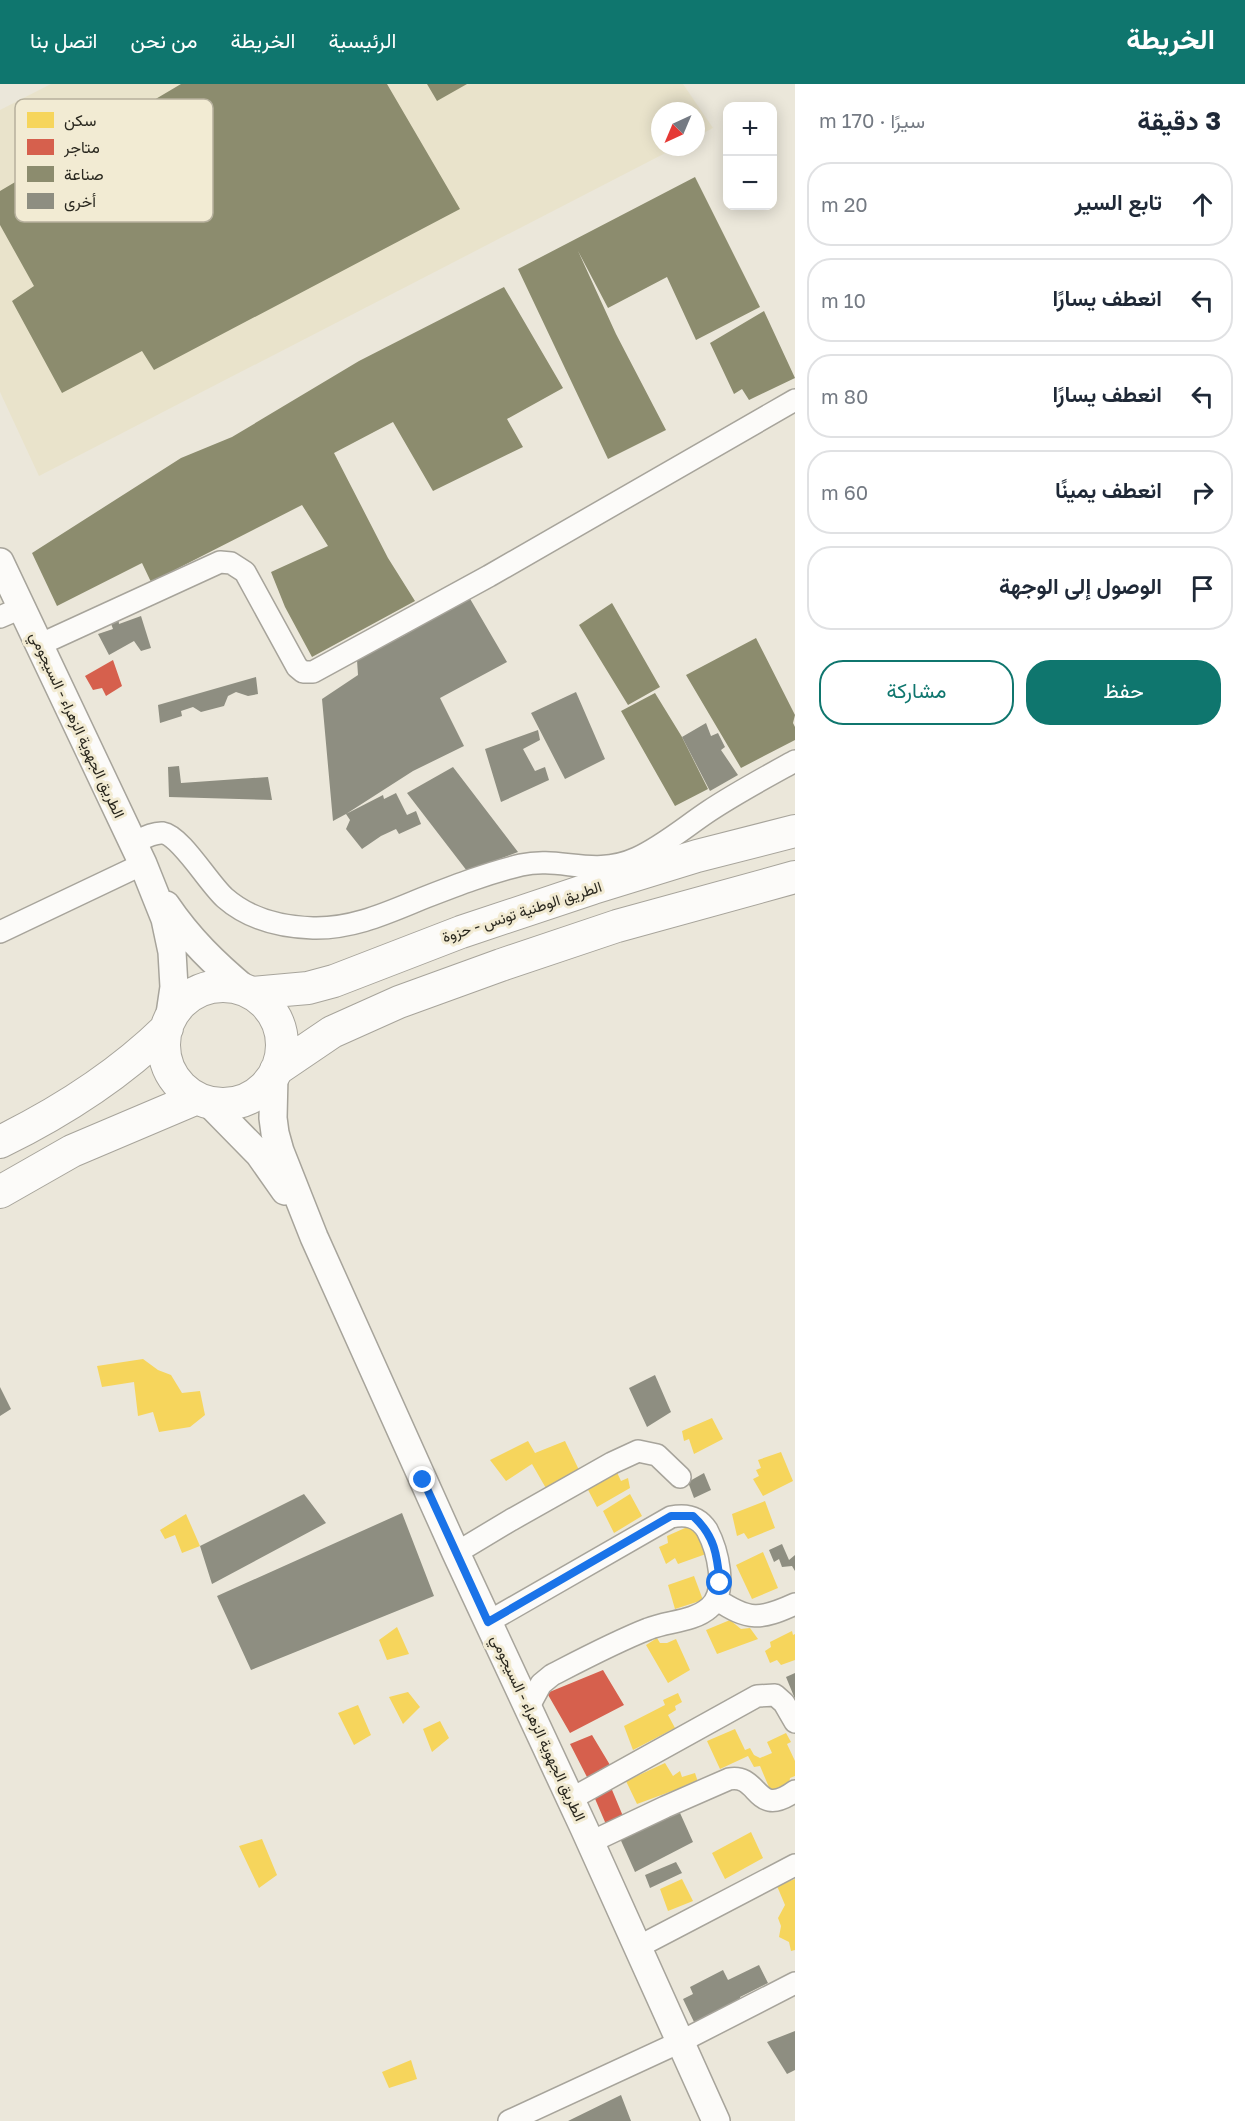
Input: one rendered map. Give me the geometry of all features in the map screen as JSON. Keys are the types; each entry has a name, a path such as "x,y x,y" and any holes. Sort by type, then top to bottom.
{"highway":[{"name":"الطريق الوطنية تونس - حزوة","path":"248,992 308,988 333,981 461,932 593,888 697,856 795,831"},
{"path":"168,1024 164,1048 169,1068 180,1085 202,1100 226,1104 245,1100 261,1090 275,1073 332,1032 399,1002 617,926 795,877"},
{"path":"0,1142 60,1109 112,1075 144,1051 168,1024 179,1005 193,994 210,987 229,986 248,992 265,1004 276,1018 281,1035 282,1053 275,1073"},
{"path":"0,1192 72,1151 202,1100"}],"main road":[{"name":"الطريق الجهوية الزهراء - السيجومي","path":"0,562 11,613 39,645 143,865 165,919 172,952 174,987 168,1024"},
{"name":"الطريق الجهوية الزهراء - السيجومي","path":"143,865 180,926 211,960 248,992"},
{"name":"الطريق الجهوية الزهراء - السيجومي","path":"275,1073 273,1118 275,1133 314,1237 716,2121"},
{"name":"الطريق الجهوية الزهراء - السيجومي","path":"202,1100 259,1154 314,1237"}],"street":[{"path":"39,645 220,562 231,563 245,572 297,667 303,672 313,672 499,570 795,400"},
{"path":"0,932 143,865 156,834 163,833 179,842 208,880 225,898 240,909 260,919 286,925 313,928 339,927 365,921 453,886 522,865 542,863 597,868 615,866 635,859 657,848 736,793 795,761"},
{"path":"456,1553 621,1458 638,1451 657,1455 680,1477"},
{"path":"488,1622 671,1516 693,1516 705,1527 712,1541 717,1557 720,1583 716,1599 710,1608 695,1616 650,1628 552,1675 541,1684 528,1708"},
{"path":"716,1599 736,1612 753,1617 770,1615 795,1604"},
{"path":"571,1798 757,1696 775,1695 784,1703 795,1722"},
{"path":"591,1842 729,1779 745,1780 761,1798 774,1801 785,1799 795,1791"},
{"path":"638,1947 795,1865"},
{"path":"508,2121 680,2042 795,1983"}],"shaded area":[{"path":"51,84 683,84 695,102 651,102 651,156 660,156 39,476 0,392 0,110 15,102 15,222 213,222 213,99 22,99"},
{"path":"705,116 713,128 705,132"}],"building: سكن":[{"path":"143,1359 158,1370 171,1375 182,1393 200,1391 205,1415 190,1427 159,1432 153,1412 138,1416 134,1382 102,1387 97,1366"},
{"path":"712,1418 723,1439 694,1454 689,1439 684,1441 682,1431"},
{"path":"528,1441 535,1453 565,1441 579,1470 547,1490 532,1464 506,1481 490,1460"},
{"path":"781,1452 793,1481 763,1496 753,1479 759,1476 756,1470 761,1468 758,1460"},
{"path":"615,1468 621,1481 628,1478 630,1488 597,1507 586,1486"},
{"path":"630,1494 642,1516 614,1533 603,1511"},
{"path":"765,1501 775,1528 748,1539 744,1533 737,1536 732,1514"},
{"path":"186,1514 200,1546 182,1553 175,1535 165,1539 160,1530"},
{"path":"694,1524 706,1554 678,1564 675,1558 666,1564 659,1547 668,1543 667,1536"},
{"path":"763,1552 778,1588 752,1599 736,1565"},
{"path":"694,1576 703,1600 675,1609 668,1585"},
{"path":"730,1620 741,1629 750,1628 758,1639 717,1654 706,1630"},
{"path":"397,1627 409,1654 387,1660 379,1640"},
{"path":"792,1631 793,1635 795,1634 795,1660 781,1665 777,1660 770,1663 765,1651 771,1647 770,1642"},
{"path":"657,1638 660,1643 676,1639 690,1670 668,1683 646,1645"},
{"path":"408,1692 420,1707 403,1724 389,1697"},
{"path":"678,1693 682,1702 675,1706 676,1710 668,1715 675,1728 633,1750 624,1726 665,1705 663,1700"},
{"path":"358,1705 371,1735 354,1745 338,1713"},
{"path":"440,1721 449,1738 432,1752 423,1729"},
{"path":"735,1729 745,1750 750,1748 754,1755 760,1758 772,1753 767,1742 786,1733 791,1742 787,1744 795,1761 795,1776 790,1778 789,1784 771,1792 760,1766 754,1767 748,1756 720,1769 707,1741"},
{"path":"665,1763 673,1776 680,1771 682,1777 695,1773 699,1785 677,1795 675,1790 637,1804 626,1781"},
{"path":"751,1832 763,1858 725,1879 712,1853"},
{"path":"262,1839 277,1875 259,1888 239,1846"},
{"path":"682,1879 693,1901 668,1911 660,1889"},
{"path":"795,1879 795,1950 791,1951 789,1942 779,1937 781,1926 778,1918 785,1905 777,1886"},
{"path":"411,2060 417,2079 389,2088 382,2072"}],"building: متاجر":[{"path":"113,660 122,686 106,696 102,688 93,690 85,676"},
{"path":"603,1670 624,1705 570,1733 547,1693"},
{"path":"592,1735 613,1770 588,1779 570,1744"},
{"path":"610,1785 625,1821 608,1829 593,1794"}],"building: صناعة":[{"path":"181,84 387,84 460,209 154,370 142,351 62,393 12,301 34,286 0,225 0,191 15,182 15,222 213,222 213,99 156,99"},
{"path":"427,84 467,84 437,101"},
{"path":"695,177 760,307 696,340 667,277 608,308 578,251 616,334 666,430 608,459 518,269"},
{"path":"504,287 563,388 507,419 523,447 433,491 393,422 334,453 388,558 415,601 312,657 285,607 271,572 328,546 302,505 151,582 142,563 57,606 32,553 181,458 232,437 359,361"},
{"path":"764,311 795,378 749,400 742,389 734,394 710,343"},
{"path":"612,603 660,687 628,705 579,625"},
{"path":"756,638 795,715 793,723 795,740 741,768 686,675"},
{"path":"655,693 682,737 708,789 675,806 621,711"}],"building: أخرى":[{"path":"469,597 507,662 440,698 464,746 413,771 333,821 322,699 358,675 357,660"},
{"path":"118,616 119,624 141,616 151,648 141,651 134,641 109,655 98,634 113,629 110,621"},
{"path":"256,677 258,694 248,696 236,692 228,696 224,706 201,712 193,707 181,711 182,716 160,723 158,705"},
{"path":"576,692 605,759 565,779 531,713"},
{"path":"706,723 711,736 718,733 725,747 721,750 738,775 710,791 682,737"},
{"path":"538,730 540,740 523,749 535,771 545,767 549,780 501,802 485,749"},
{"path":"179,766 181,783 268,777 272,800 169,797 168,767"},
{"path":"453,767 518,852 467,871 407,793"},
{"path":"396,793 407,815 416,811 421,824 399,834 396,829 362,849 346,829 350,820 346,814 383,795 384,799"},
{"path":"655,1375 671,1412 647,1427 629,1388"},
{"path":"0,1387 11,1409 0,1416"},
{"path":"704,1473 711,1490 694,1498 688,1482"},
{"path":"304,1494 326,1523 212,1584 200,1546"},
{"path":"402,1513 434,1596 251,1670 217,1596"},
{"path":"782,1544 789,1560 795,1555 795,1571 792,1566 782,1567 779,1559 774,1562 769,1550"},
{"path":"795,1673 795,1699 786,1677"},
{"path":"676,1804 693,1842 635,1872 618,1834"},
{"path":"676,1862 682,1873 650,1888 645,1875"},
{"path":"759,1965 768,1983 740,1997 740,2002 695,2024 683,1999 693,1994 690,1987 723,1970 728,1980"},
{"path":"795,2031 795,2070 787,2074 767,2042"},
{"path":"621,2095 631,2121 568,2121"}],"route":[{"path":"423,1480 488,1622 671,1516 693,1516 705,1527 717,1557 720,1583"}]}
